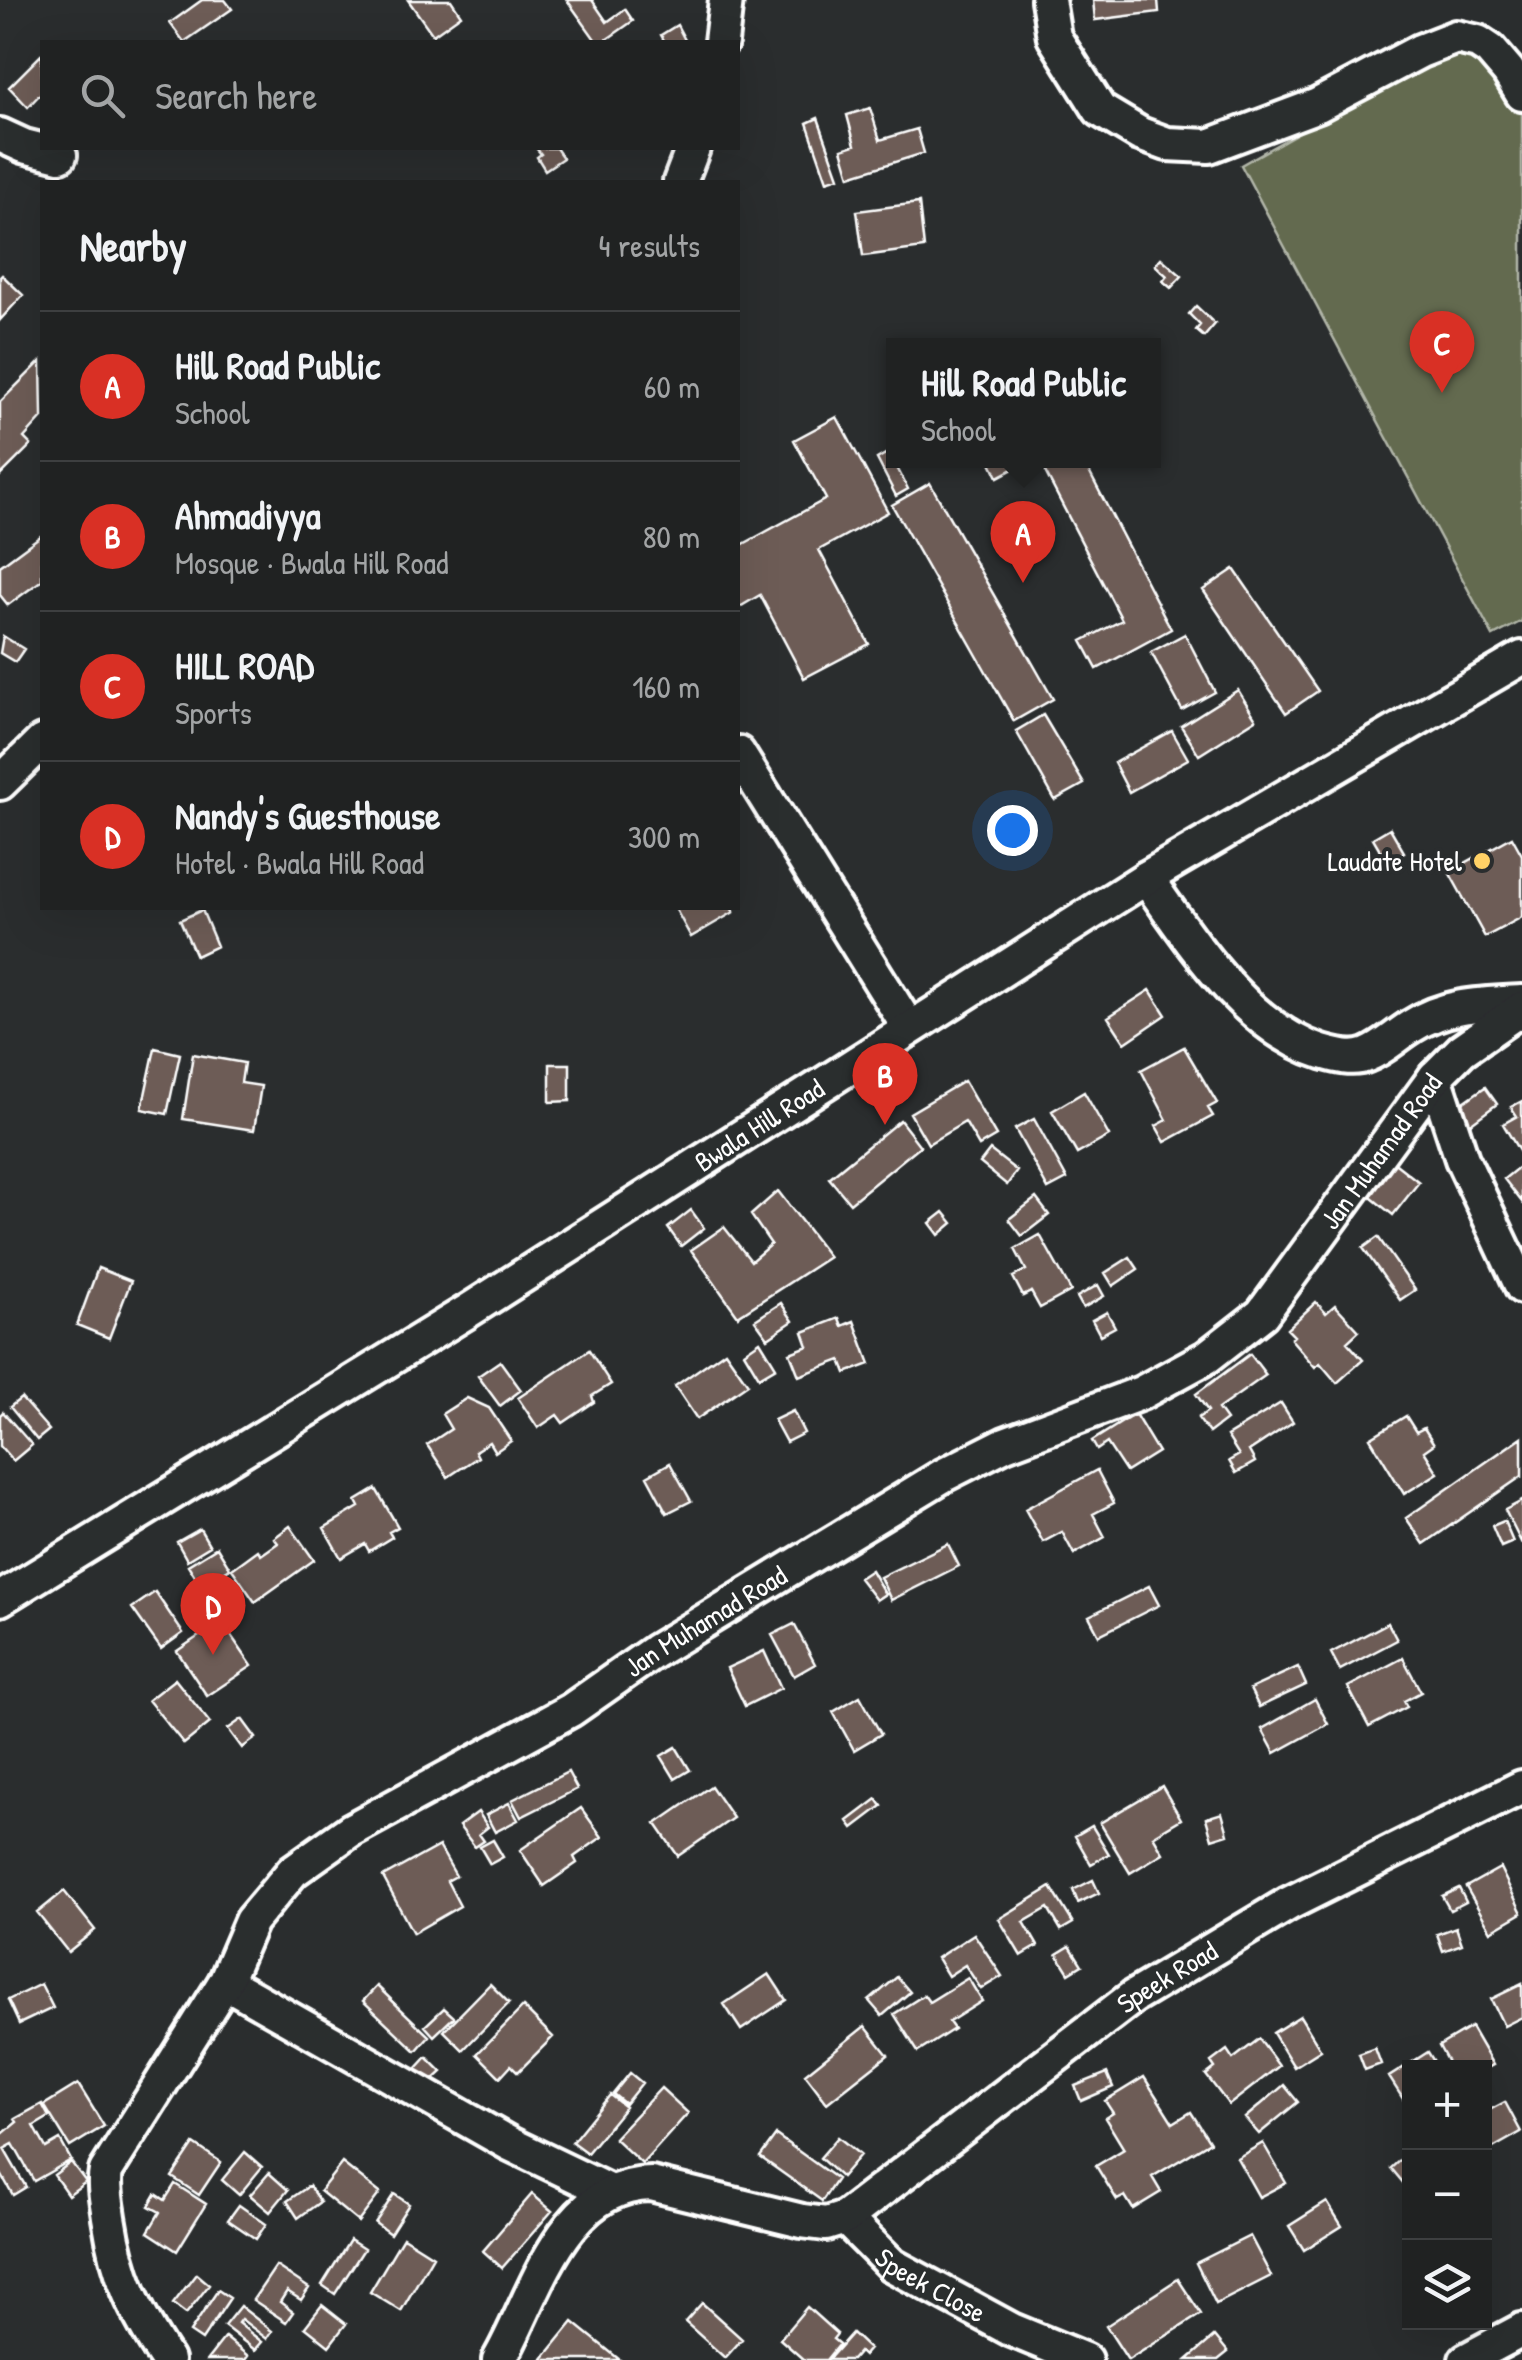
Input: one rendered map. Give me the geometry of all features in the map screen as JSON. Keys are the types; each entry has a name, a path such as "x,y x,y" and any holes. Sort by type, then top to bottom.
{"street":[{"path":"721,40 726,0"},
{"path":"1048,0 1054,37 1100,110 1140,134 1167,144 1209,146 1318,104 1456,37 1478,42 1490,50 1522,94"},
{"path":"0,134 24,146 60,155"},
{"path":"681,180 692,150"},
{"name":"Bwala Hill Road","path":"0,1600 468,1311 1146,878 1522,658"},
{"path":"0,784 40,744"},
{"path":"740,756 910,1028"},
{"path":"1146,878 1206,962 1266,1022 1311,1048 1356,1058 1369,1055 1412,1026 1447,1010 1467,1004 1522,1006"},
{"name":"Jan Muhamad Road","path":"167,2360 133,2306 119,2268 104,2180 108,2162 224,1982 252,1920 293,1871 351,1830 571,1710 655,1651 944,1475 1005,1444 1142,1393 1206,1358 1262,1314 1435,1077 1462,1050 1522,1006"},
{"path":"1435,1077 1462,1159 1522,1287"},
{"name":"Speek Road","path":"845,2218 1133,1997 1288,1904 1522,1787"},
{"path":"224,1982 510,2144 610,2192"},
{"path":"499,2360 561,2236 590,2205 610,2192 634,2184 650,2184 802,2221 826,2224 845,2218"},
{"name":"Speek Close","path":"845,2218 892,2265 984,2316 1085,2360"},
{"path":"1466,2360 1522,2330"}],"green space":[{"path":"1466,38 1522,92 1522,621 1493,636 1241,165"}],"building":[{"path":"202,0 225,0 232,9 187,40 183,40 170,23"},
{"path":"408,0 451,0 461,15 433,35"},
{"path":"567,0 592,0 607,22 625,9 633,21 606,40 596,40"},
{"path":"1093,0 1158,0 1159,12 1095,20"},
{"path":"677,25 685,40 664,40 661,35"},
{"path":"40,56 40,94 28,107 9,87"},
{"path":"870,108 880,140 917,129 924,153 850,176 842,149 855,145 847,115"},
{"path":"818,118 839,177 827,181 807,123"},
{"path":"538,150 557,150 563,158 545,170 537,157 541,154"},
{"path":"919,203 924,248 863,256 857,211"},
{"path":"1161,258 1182,276 1171,288 1163,281 1167,276 1155,265"},
{"path":"0,277 23,295 0,320"},
{"path":"1196,306 1215,324 1204,337 1196,330 1200,325 1189,314"},
{"path":"40,362 40,420 24,438 31,445 0,476 0,402"},
{"path":"837,417 888,512 819,550 869,644 804,678 760,595 740,607 740,546 826,499 794,440"},
{"path":"886,454 886,468 897,468 908,489 896,496 877,459"},
{"path":"994,468 1015,468 998,477"},
{"path":"1043,468 1087,468 1171,629 1097,669 1082,641 1122,620"},
{"path":"930,483 1053,699 1014,721 892,505"},
{"path":"40,536 40,581 8,605 0,595 0,566"},
{"path":"1234,569 1318,691 1286,713 1203,590"},
{"path":"1185,634 1215,692 1182,710 1151,652"},
{"path":"3,636 24,649 15,662 0,653"},
{"path":"1238,690 1256,719 1199,755 1181,726"},
{"path":"1043,715 1084,784 1055,800 1016,731"},
{"path":"1172,731 1188,759 1129,792 1114,763"},
{"path":"1390,828 1404,852 1387,862 1373,838"},
{"path":"1512,837 1522,855 1522,917 1485,937 1449,872"},
{"path":"202,910 217,946 196,956 180,920"},
{"path":"676,910 734,912 691,937"},
{"path":"1150,990 1166,1015 1125,1043 1108,1017"},
{"path":"1184,1047 1217,1103 1208,1108 1213,1116 1165,1142 1156,1126 1167,1120 1141,1070"},
{"path":"155,1048 180,1054 167,1114 142,1109"},
{"path":"193,1054 244,1063 241,1083 261,1086 254,1130 183,1119"},
{"path":"550,1064 570,1064 570,1101 550,1102"},
{"path":"964,1081 996,1136 979,1146 965,1122 928,1144 910,1113"},
{"path":"1485,1087 1497,1104 1466,1127 1454,1109"},
{"path":"1084,1092 1109,1136 1077,1154 1052,1111"},
{"path":"1522,1101 1522,1156 1503,1124 1517,1116 1511,1107"},
{"path":"1034,1119 1067,1179 1048,1189 1015,1129"},
{"path":"900,1120 920,1146 850,1203 829,1178"},
{"path":"990,1150 1017,1171 1007,1185 980,1163"},
{"path":"1392,1161 1419,1182 1393,1215 1367,1194"},
{"path":"1520,1166 1522,1169 1522,1202 1504,1179"},
{"path":"778,1191 829,1257 738,1316 691,1250 724,1227 751,1261 771,1244 751,1215"},
{"path":"1036,1198 1049,1215 1022,1236 1009,1219"},
{"path":"691,1210 704,1228 681,1246 668,1228"},
{"path":"944,1212 953,1223 939,1235 930,1223"},
{"path":"1040,1235 1071,1291 1040,1308 1031,1292 1023,1296 1013,1277 1026,1270 1015,1249"},
{"path":"1378,1237 1415,1290 1400,1300 1363,1248"},
{"path":"1130,1257 1138,1269 1113,1286 1105,1273"},
{"path":"98,1268 131,1281 109,1338 77,1325"},
{"path":"1098,1285 1104,1296 1083,1308 1077,1297"},
{"path":"1316,1302 1326,1313 1335,1305 1359,1331 1347,1342 1363,1360 1337,1383 1320,1363 1315,1367 1287,1329"},
{"path":"781,1303 793,1321 768,1338 755,1320"},
{"path":"1107,1312 1115,1327 1100,1335 1092,1320"},
{"path":"839,1318 842,1326 854,1321 870,1364 846,1373 841,1360 799,1376 790,1353 808,1346 803,1332"},
{"path":"760,1341 776,1367 759,1377 744,1352"},
{"path":"589,1350 611,1384 592,1396 594,1402 563,1423 557,1415 538,1428 518,1398"},
{"path":"725,1351 748,1384 697,1419 675,1386"},
{"path":"1250,1354 1266,1375 1218,1409 1226,1420 1209,1433 1198,1418 1208,1411 1196,1394"},
{"path":"500,1361 521,1390 500,1406 478,1376"},
{"path":"21,1398 49,1430 37,1440 10,1407"},
{"path":"467,1398 489,1408 511,1441 495,1452 489,1442 475,1451 478,1457 448,1477 427,1445 451,1429 442,1414"},
{"path":"1281,1403 1293,1422 1249,1451 1255,1462 1236,1473 1229,1461 1239,1455 1227,1436"},
{"path":"793,1411 804,1433 786,1442 774,1420"},
{"path":"3,1412 32,1445 13,1461 0,1446"},
{"path":"1135,1414 1158,1452 1126,1472 1107,1443 1097,1450 1092,1441"},
{"path":"1406,1416 1416,1432 1424,1428 1434,1444 1424,1451 1438,1473 1404,1494 1370,1438"},
{"path":"1522,1437 1522,1476 1424,1544 1406,1518"},
{"path":"670,1463 691,1501 667,1513 647,1476"},
{"path":"1097,1470 1114,1503 1093,1514 1105,1537 1074,1554 1062,1532 1043,1542 1025,1509"},
{"path":"376,1489 398,1527 389,1532 392,1537 369,1551 365,1544 341,1558 324,1528 359,1507 356,1501"},
{"path":"1522,1501 1522,1544 1505,1510"},
{"path":"1504,1521 1513,1542 1501,1547 1492,1526"},
{"path":"290,1526 314,1560 255,1602 232,1569 258,1550 261,1555 278,1543 274,1538"},
{"path":"200,1529 210,1546 187,1560 177,1542"},
{"path":"948,1544 959,1566 891,1600 880,1577"},
{"path":"217,1547 230,1568 201,1586 188,1565"},
{"path":"871,1570 885,1594 876,1600 859,1578"},
{"path":"1149,1586 1159,1605 1099,1635 1089,1616"},
{"path":"155,1592 183,1633 161,1649 132,1608"},
{"path":"221,1621 252,1666 207,1696 177,1651"},
{"path":"1388,1623 1397,1640 1340,1670 1331,1653"},
{"path":"794,1624 815,1664 794,1676 772,1635"},
{"path":"764,1651 781,1688 745,1706 727,1668"},
{"path":"1403,1658 1421,1692 1404,1701 1407,1707 1369,1727 1348,1687"},
{"path":"1298,1667 1306,1685 1259,1707 1250,1689"},
{"path":"175,1679 210,1723 184,1744 148,1700"},
{"path":"860,1696 881,1734 854,1750 833,1712"},
{"path":"1315,1699 1328,1724 1275,1753 1262,1729"},
{"path":"242,1719 256,1738 242,1748 228,1729"},
{"path":"676,1747 690,1770 675,1779 661,1756"},
{"path":"568,1772 577,1789 521,1817 512,1800"},
{"path":"711,1786 733,1818 678,1856 656,1824"},
{"path":"1162,1786 1181,1819 1153,1836 1163,1853 1130,1873 1100,1823"},
{"path":"877,1799 882,1806 853,1828 848,1821"},
{"path":"509,1803 518,1820 495,1832 486,1815"},
{"path":"581,1808 602,1837 574,1857 577,1863 544,1886 520,1850"},
{"path":"478,1812 488,1827 479,1834 484,1841 475,1847 459,1826"},
{"path":"1222,1813 1228,1834 1212,1839 1206,1818"},
{"path":"1092,1826 1109,1854 1091,1864 1075,1836"},
{"path":"493,1840 503,1857 490,1864 480,1847"},
{"path":"439,1846 456,1876 447,1881 460,1906 413,1933 383,1877"},
{"path":"1500,1868 1522,1913 1491,1931 1466,1887"},
{"path":"1093,1880 1099,1893 1078,1903 1073,1890"},
{"path":"1051,1887 1073,1923 1061,1930 1048,1908 1024,1922 1038,1946 1021,1956 999,1919"},
{"path":"1459,1888 1466,1902 1450,1910 1442,1896"},
{"path":"64,1891 95,1930 68,1952 37,1913"},
{"path":"1456,1927 1462,1944 1443,1951 1437,1934"},
{"path":"974,1934 1002,1976 981,1989 965,1965 948,1976 937,1958"},
{"path":"1070,1946 1082,1965 1069,1973 1057,1954"},
{"path":"769,1974 786,2000 741,2030 724,2004"},
{"path":"897,1977 910,1992 882,2016 869,2001"},
{"path":"968,1978 982,2001 949,2022 954,2029 918,2052 894,2014 924,1995 929,2002"},
{"path":"41,1984 53,2008 19,2024 8,2000"},
{"path":"490,1984 509,2003 463,2050 444,2031"},
{"path":"1522,1984 1522,2017 1504,2026 1491,1999"},
{"path":"377,1986 429,2036 416,2051 363,2001"},
{"path":"523,2007 553,2037 518,2072 511,2065 500,2077 477,2054"},
{"path":"444,2008 454,2017 434,2036 425,2026"},
{"path":"1300,2016 1321,2050 1294,2067 1273,2033"},
{"path":"865,2026 888,2055 827,2103 805,2074"},
{"path":"1471,2027 1490,2060 1447,2060 1439,2046"},
{"path":"1259,2039 1279,2066 1229,2105 1206,2075 1215,2068 1211,2062 1227,2050 1233,2059"},
{"path":"1375,2048 1381,2064 1365,2070 1359,2054"},
{"path":"1428,2052 1433,2060 1416,2060"},
{"path":"427,2057 442,2072 430,2083 416,2069"},
{"path":"1402,2069 1402,2097 1389,2077"},
{"path":"630,2073 642,2083 625,2104 613,2094"},
{"path":"1107,2073 1113,2087 1081,2101 1075,2086"},
{"path":"1144,2077 1173,2123 1191,2112 1210,2142 1152,2177 1161,2192 1133,2209 1125,2196 1117,2200 1096,2166 1124,2149 1105,2118 1113,2113 1105,2101"},
{"path":"78,2084 104,2126 70,2147 44,2105"},
{"path":"1284,2085 1298,2102 1259,2134 1245,2118"},
{"path":"661,2088 688,2113 642,2164 614,2138"},
{"path":"610,2095 625,2107 587,2153 572,2142"},
{"path":"1505,2102 1521,2132 1492,2148 1492,2109"},
{"path":"42,2104 49,2117 34,2126 46,2148 60,2140 71,2160 34,2181 13,2144 4,2149 26,2187 13,2195 0,2172 0,2136 17,2122 15,2119"},
{"path":"776,2135 837,2179 822,2201 760,2157"},
{"path":"838,2137 860,2155 841,2177 820,2158"},
{"path":"1263,2143 1286,2183 1259,2197 1237,2158"},
{"path":"194,2144 221,2162 199,2195 172,2177"},
{"path":"245,2152 262,2167 239,2195 222,2180"},
{"path":"1402,2158 1402,2181 1391,2168"},
{"path":"71,2162 86,2182 68,2195 54,2175"},
{"path":"342,2163 380,2193 358,2222 320,2191"},
{"path":"269,2173 288,2190 270,2212 250,2195"},
{"path":"175,2184 206,2204 177,2251 148,2232 160,2212 149,2206 156,2194 165,2200"},
{"path":"309,2186 320,2202 298,2218 287,2201"},
{"path":"394,2194 409,2204 390,2234 375,2223"},
{"path":"532,2194 552,2211 502,2268 483,2251"},
{"path":"1327,2202 1342,2226 1304,2250 1289,2226"},
{"path":"239,2205 266,2224 256,2239 228,2220"},
{"path":"1250,2236 1271,2276 1216,2304 1196,2263"},
{"path":"403,2237 433,2256 401,2311 370,2292"},
{"path":"350,2240 364,2249 335,2294 322,2285"},
{"path":"276,2266 309,2288 301,2300 287,2291 280,2302 293,2312 286,2322 253,2300"},
{"path":"196,2274 209,2285 186,2314 173,2304"},
{"path":"1178,2279 1201,2314 1128,2360 1106,2326"},
{"path":"218,2290 230,2298 202,2340 190,2332"},
{"path":"702,2303 742,2339 725,2358 685,2322"},
{"path":"322,2305 346,2324 329,2346 305,2327"},
{"path":"240,2306 272,2331 267,2339 241,2319 238,2323 262,2342 255,2350 224,2326"},
{"path":"807,2307 837,2334 833,2339 839,2344 826,2360 804,2360 780,2339"},
{"path":"573,2322 620,2360 542,2360"},
{"path":"852,2333 869,2349 863,2356 859,2352 852,2360 828,2360"},
{"path":"1215,2336 1228,2352 1218,2360 1187,2360"},
{"path":"225,2337 248,2356 245,2360 207,2360"}],"place":[{"name":"HILL ROAD","path":"1442,393"},
{"name":"Hill Road Public","path":"1023,583"},
{"name":"Laudate Hotel","path":"1482,861"},
{"name":"Ahmadiyya","path":"885,1125"},
{"name":"Nandy's Guesthouse","path":"213,1655"}]}
